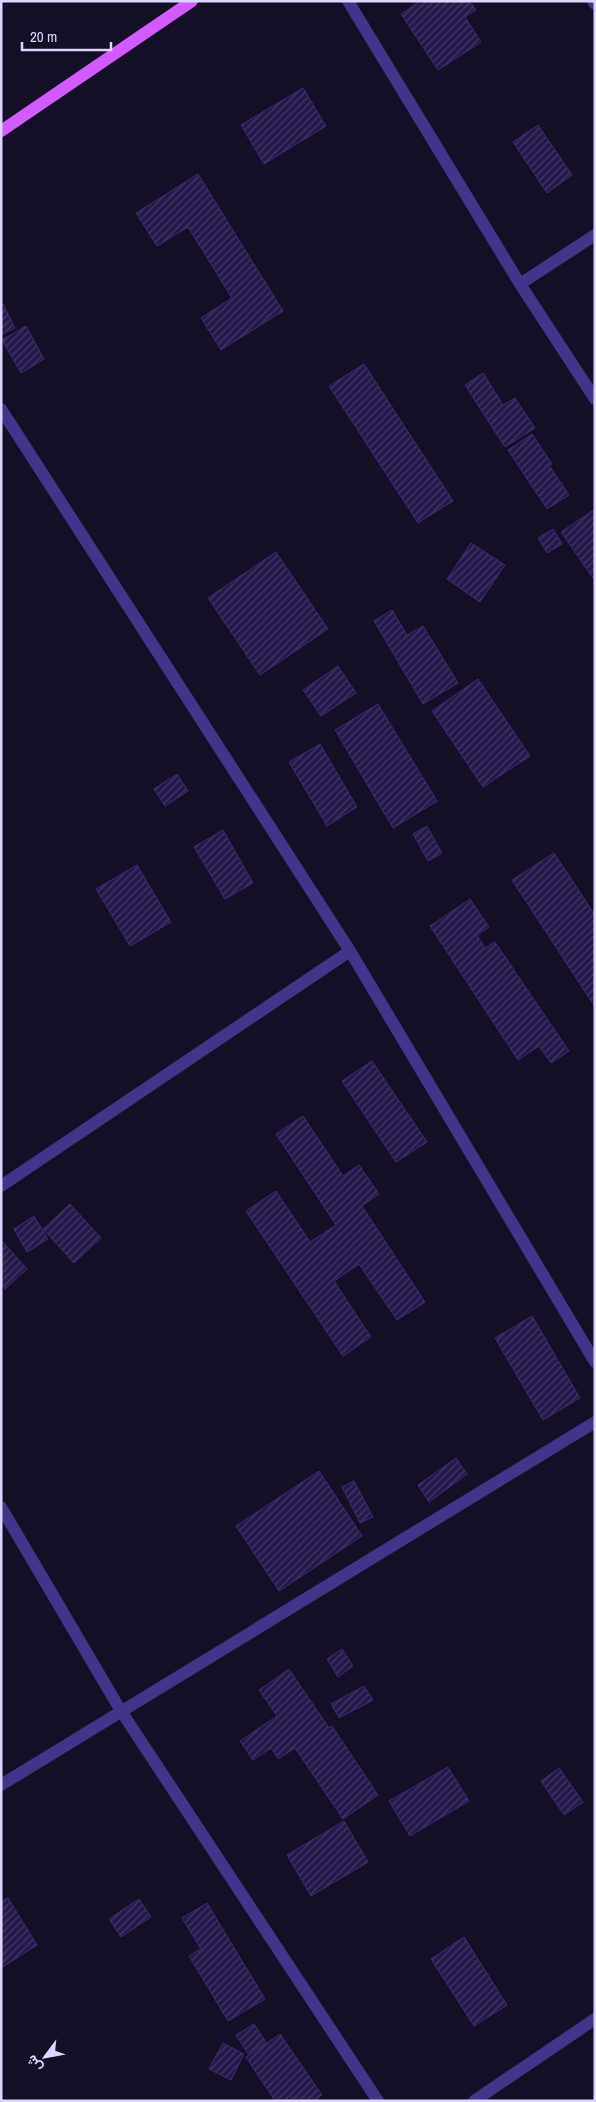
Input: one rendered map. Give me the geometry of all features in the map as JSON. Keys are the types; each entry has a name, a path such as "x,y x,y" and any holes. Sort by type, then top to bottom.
{"main road":[{"path":"1,131 192,1"}],"street":[{"path":"348,1 520,284 595,399"},
{"path":"520,284 595,235"},
{"path":"1,409 350,951 595,1362"},
{"path":"1,1186 350,951"},
{"path":"1,1785 595,1422"},
{"path":"1,1507 121,1711 378,2101"},
{"path":"474,2101 595,2019"}],"building":[{"path":"420,1 469,1 476,10 465,17 481,42 438,70 401,14"},
{"path":"303,88 326,126 264,164 241,125"},
{"path":"538,125 572,175 547,193 513,142"},
{"path":"198,174 283,311 221,350 201,318 232,298 188,227 157,246 136,213"},
{"path":"3,304 15,328 2,334 1,305"},
{"path":"26,326 44,359 21,373 2,340"},
{"path":"364,364 453,501 418,523 329,386"},
{"path":"483,373 503,405 515,398 535,428 505,447 465,385"},
{"path":"532,434 552,464 549,465 569,495 547,509 508,450"},
{"path":"595,509 595,581 561,532"},
{"path":"553,529 562,544 547,553 538,538"},
{"path":"471,543 505,565 480,602 447,579"},
{"path":"276,552 328,629 260,675 208,598"},
{"path":"392,610 407,635 423,626 458,683 423,704 374,621"},
{"path":"338,666 356,693 321,716 303,690"},
{"path":"478,679 530,756 483,787 432,711"},
{"path":"378,704 437,801 393,828 335,730"},
{"path":"320,744 357,807 327,826 289,762"},
{"path":"177,774 188,791 165,806 154,789"},
{"path":"427,826 442,853 428,861 413,834"},
{"path":"223,830 253,883 225,899 194,847"},
{"path":"554,853 595,915 595,1007 512,880"},
{"path":"137,865 171,922 130,946 96,889"},
{"path":"470,899 489,927 477,935 485,948 495,942 569,1051 551,1063 539,1046 518,1060 430,926"},
{"path":"372,1061 427,1142 396,1162 342,1081"},
{"path":"303,1116 343,1176 359,1165 379,1194 362,1206 425,1302 397,1320 359,1264 334,1281 371,1337 343,1356 246,1211 276,1191 310,1242 336,1225 276,1134"},
{"path":"70,1204 101,1238 74,1263 43,1229"},
{"path":"34,1216 48,1239 27,1252 14,1229"},
{"path":"3,1242 27,1269 5,1289 1,1284 1,1243"},
{"path":"532,1316 580,1398 543,1420 495,1338"},
{"path":"456,1458 467,1474 429,1502 418,1485"},
{"path":"319,1471 362,1536 279,1591 236,1526"},
{"path":"354,1481 373,1517 360,1523 342,1487"},
{"path":"342,1649 353,1666 338,1677 327,1659"},
{"path":"289,1669 329,1728 332,1726 378,1795 343,1819 295,1748 278,1759 271,1748 253,1760 240,1741 277,1716 259,1690"},
{"path":"364,1686 373,1700 339,1718 331,1704"},
{"path":"448,1767 469,1801 410,1836 389,1801"},
{"path":"559,1768 583,1802 564,1815 541,1781"},
{"path":"344,1821 368,1862 311,1896 287,1855"},
{"path":"8,1898 37,1945 1,1968 1,1902"},
{"path":"139,1899 151,1917 121,1937 109,1919"},
{"path":"207,1903 265,1999 228,2021 189,1956 201,1949 182,1918"},
{"path":"464,1937 507,2005 474,2026 431,1959"},
{"path":"254,2024 266,2042 248,2054 236,2035"},
{"path":"280,2034 322,2095 313,2101 275,2101 246,2057"},
{"path":"223,2043 244,2054 231,2080 209,2069"}]}
